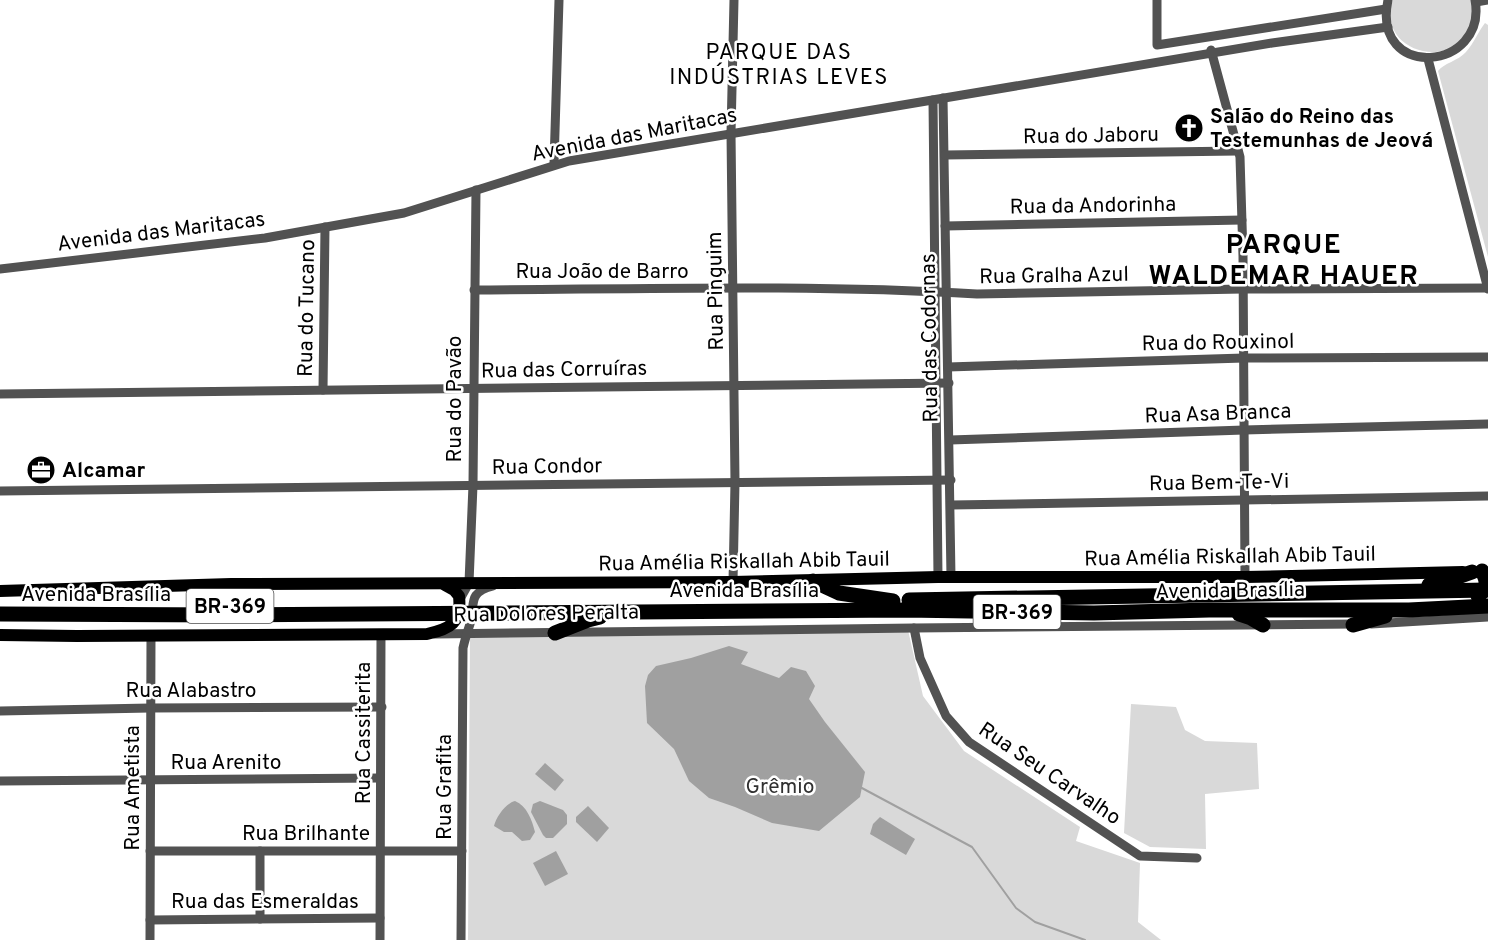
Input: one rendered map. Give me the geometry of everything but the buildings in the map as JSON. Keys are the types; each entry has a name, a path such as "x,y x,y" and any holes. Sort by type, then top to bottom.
{"highway":[{"name":"Avenida Brasília","path":"0,614 232,615 1365,592 1484,579"},
{"path":"1365,592 1484,579 1477,596 1432,608"},
{"path":"813,581 839,593 893,601"},
{"name":"Avenida Brasília","path":"0,606 638,612 905,610 1094,613 1209,610 1409,610 1488,606"},
{"path":"1209,610 1242,615 1263,625"},
{"path":"1353,624 1409,610"},
{"path":"555,633 588,620 638,612"}],"main road":[{"name":"Rua Amélia Riskallah Abib Tauil","path":"0,591 231,584 444,585 813,581 938,577 1484,579"},
{"path":"427,634 452,626 465,609 457,593 444,585"},
{"name":"Rua Dolores Peralta","path":"0,635 427,634"}],"street":[{"path":"554,164 559,0"},
{"name":"Rua Pinguim","path":"733,582 735,482 731,134 734,0"},
{"path":"1157,0 1157,45 1318,20 1387,5 1388,27 1400,46 1413,55 1428,59 1448,56 1465,44 1476,26 1475,1 1488,0"},
{"path":"1477,16 1488,14"},
{"path":"1318,20 1321,35"},
{"name":"Avenida das Maritacas","path":"0,269 265,238 404,213 554,164 1210,52 1388,27"},
{"path":"1228,35 1210,52 1238,151 1242,220 1245,577"},
{"path":"1428,59 1488,288"},
{"name":"Rua das Codornas","path":"938,99 945,155 945,226 935,354 938,577"},
{"name":"Rua das Codornas","path":"938,99 933,204 948,367 951,577"},
{"name":"Rua do Jaboru","path":"945,155 1238,151"},
{"name":"Rua do Pavão","path":"465,609 469,584 473,485 476,189"},
{"path":"933,204 945,204"},
{"name":"Rua da Andorinha","path":"945,226 1242,220"},
{"name":"Rua do Tucano","path":"323,390 325,227"},
{"name":"Rua João de Barro","path":"474,290 733,288 940,291"},
{"name":"Rua Gralha Azul","path":"940,291 977,294 1243,289 1488,288"},
{"path":"935,354 947,353"},
{"name":"Rua do Rouxinol","path":"948,367 1244,358 1488,357"},
{"name":"Rua das Corruíras","path":"0,394 948,383"},
{"name":"Rua Asa Branca","path":"950,440 1244,429 1488,424"},
{"name":"Rua Condor","path":"0,491 951,480"},
{"name":"Rua Bem-Te-Vi","path":"951,505 1488,496"},
{"path":"491,633 477,627 465,609 481,590 504,583"},
{"name":"Rua Grafita","path":"461,940 465,609"},
{"name":"Rua Dolores Peralta","path":"427,634 1396,624 1444,618 1488,617"},
{"name":"Rua Seu Carvalho","path":"914,628 920,658 946,716 969,742 1140,856 1197,858"},
{"name":"Rua Cassiterita","path":"380,940 381,634"},
{"name":"Rua Ametista","path":"150,940 151,636"},
{"name":"Rua Alabastro","path":"0,711 382,707"},
{"name":"Rua Arenito","path":"0,781 380,778"},
{"name":"Rua Brilhante","path":"150,851 462,851"},
{"path":"260,851 260,919"},
{"name":"Rua das Esmeraldas","path":"150,920 380,918"}],"green space":[{"path":"1393,0 1473,0 1471,28 1460,42 1447,50 1431,52 1417,49 1404,42 1394,31 1390,17"},
{"path":"1485,23 1488,25 1488,257 1438,71 1466,52"},
{"name":"Grêmio","path":"908,630 923,696 964,751 1080,827 1076,841 1140,863 1138,922 1161,940 468,940 470,637"},
{"path":"1131,704 1176,707 1185,730 1205,741 1257,743 1259,789 1205,794 1206,849 1150,847 1124,833"}],"shaded area":[{"path":"729,646 748,652 741,664 779,678 791,667 806,671 815,686 809,699 865,772 860,797 819,831 772,823 709,798 689,781 674,749 647,723 645,686 648,675 656,666"},
{"path":"545,763 564,780 555,791 535,774"},
{"path":"515,801 526,810 532,823 535,832 530,840 522,841 512,832 504,832 494,826 502,811 508,804"},
{"path":"540,801 563,810 567,815 567,824 553,838 546,838 543,835 531,812 533,804"},
{"path":"588,806 609,828 597,842 576,822 576,817"},
{"path":"880,817 915,839 906,855 870,834 873,824"},
{"path":"556,851 568,874 545,886 533,863"}],"waterway":[{"path":"860,787 972,847 1016,908 1035,922 1085,940"}],"place":[{"name":"Salão do Reino das Testemunhas de Jeová","path":"1189,128"},
{"name":"Alcamar","path":"41,470"}],"district":[{"name":"PARQUE DAS INDÚSTRIAS LEVES","path":"779,64"},
{"name":"PARQUE WALDEMAR HAUER","path":"1284,260"}]}
